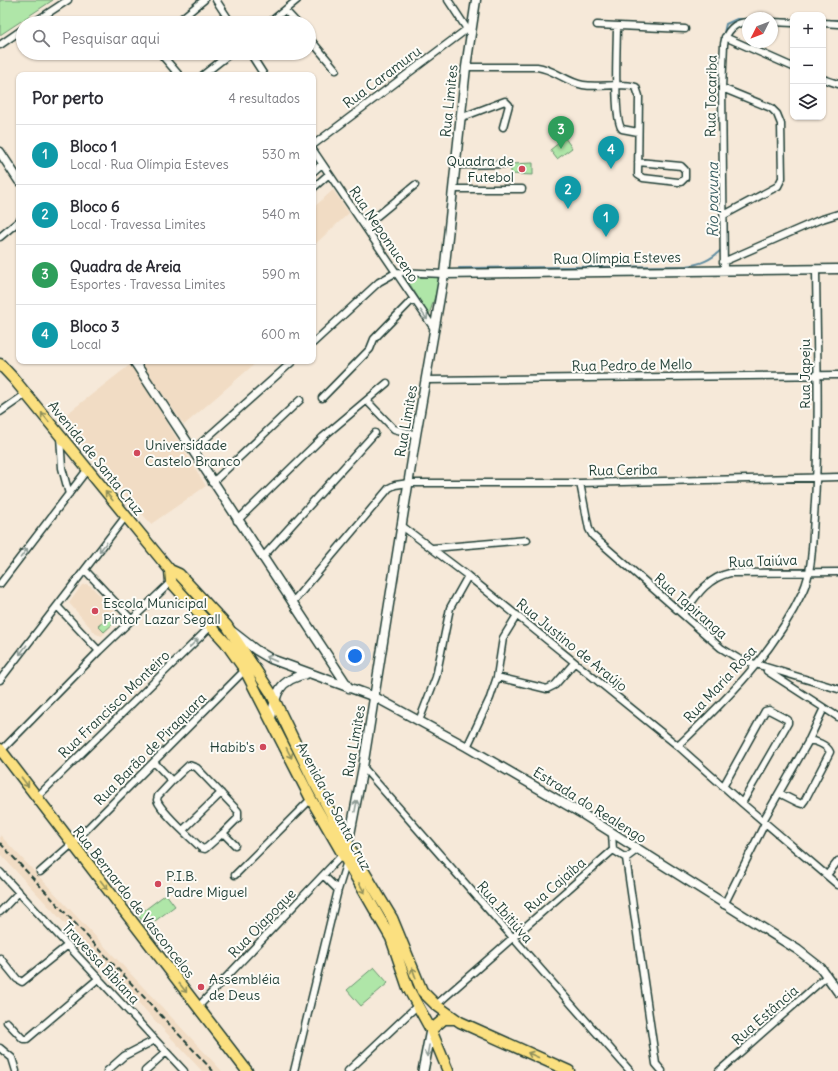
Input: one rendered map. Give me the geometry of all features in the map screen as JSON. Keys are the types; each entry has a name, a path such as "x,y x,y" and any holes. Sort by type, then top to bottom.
{"main road":[{"name":"Avenida de Santa Cruz","path":"0,364 87,470 174,572 227,626 242,648 275,701 314,782 348,845 392,918 422,991 450,1016 569,1071"},
{"path":"171,582 174,572"},
{"name":"Avenida de Santa Cruz","path":"171,582 232,651 246,670 311,799 391,938 408,988 431,1030 448,1071"},
{"name":"Rua Bernardo de Vasconcelos","path":"1,750 36,798 247,1071"},
{"path":"423,1071 431,1030 437,1023 450,1016"}],"street":[{"path":"44,16 68,0"},
{"path":"185,16 204,0"},
{"path":"216,0 226,16"},
{"path":"278,16 298,0"},
{"path":"448,0 468,31"},
{"name":"Rua Limites","path":"348,845 375,697 416,435 444,274 454,189 468,31 476,0"},
{"path":"285,10 291,16"},
{"path":"778,22 790,23"},
{"name":"Rua Tocariba","path":"724,266 722,88 725,37 738,23 742,23"},
{"path":"826,23 838,24"},
{"path":"597,25 685,29"},
{"path":"617,27 616,86 620,127 622,129 638,132"},
{"name":"Rua Caramuru","path":"316,144 468,31"},
{"path":"0,44 16,34"},
{"path":"725,37 790,66"},
{"path":"316,46 336,70"},
{"path":"166,60 176,72"},
{"path":"207,72 222,60"},
{"path":"254,60 262,72"},
{"path":"466,67 537,68 547,70 571,82 584,85 634,86 638,88 638,132 638,162 638,175 640,177 678,182 681,182 685,178 685,170 681,166 638,162"},
{"path":"826,80 838,84"},
{"path":"722,88 771,108 777,114 781,124 782,178 778,186 724,214"},
{"path":"460,118 505,101 509,106 503,127"},
{"path":"0,152 16,176"},
{"name":"Rua Nepomuceno","path":"316,155 435,330"},
{"path":"316,169 322,164"},
{"path":"456,165 508,164"},
{"path":"316,186 330,176"},
{"path":"365,226 415,185"},
{"path":"454,189 522,189"},
{"path":"724,266 819,220 838,214"},
{"path":"0,237 16,224"},
{"name":"Rua Olímpia Esteves","path":"397,272 444,274 724,266 816,270 838,269"},
{"name":"Rua Japeju","path":"816,270 818,375 817,478"},
{"path":"316,339 384,278 397,272"},
{"path":"322,398 370,349 374,339 413,299"},
{"path":"136,364 212,482 349,688"},
{"path":"192,451 290,364"},
{"name":"Rua Pedro de Mello","path":"426,380 838,375"},
{"path":"237,520 323,437 387,384"},
{"path":"0,412 26,394"},
{"path":"212,482 300,400"},
{"path":"367,401 394,429 416,435"},
{"path":"262,558 375,433"},
{"path":"60,436 62,468 69,494"},
{"path":"0,584 87,470"},
{"name":"Rua Ceriba","path":"292,603 389,488 395,485 409,483 580,483 838,477"},
{"name":"Rua Maria Rosa","path":"678,746 758,666 803,591 810,572 817,478"},
{"name":"Rua Tapiranga","path":"580,483 589,529 593,536 732,656 758,666 838,689"},
{"path":"0,680 126,516"},
{"name":"Rua Justino de Araújo","path":"402,526 433,548 678,746 723,787 838,885"},
{"path":"433,548 527,540"},
{"path":"84,570 132,620"},
{"name":"Rua Taiúva","path":"683,614 705,585 721,575 730,573 838,572"},
{"path":"419,721 436,677 450,608 468,576"},
{"path":"1,750 99,651 171,582"},
{"path":"57,606 99,651"},
{"path":"467,747 488,705 497,677 503,638 516,615"},
{"name":"Estrada do Realengo","path":"227,626 262,655 375,697 467,747 578,811 724,905 798,950 815,963 827,976 838,992"},
{"name":"Rua Francisco Monteiro","path":"36,798 210,627"},
{"path":"497,677 547,690 555,685 574,663"},
{"path":"324,679 332,676 333,665"},
{"path":"758,666 838,717"},
{"name":"Rua Barão de Piraquara","path":"40,872 72,844 246,670"},
{"path":"271,718 277,692 288,679 307,673"},
{"path":"724,905 764,822 808,741 824,708"},
{"path":"723,787 766,710 769,710 788,720 788,723 742,803"},
{"path":"779,793 799,804 802,804 805,800 830,752 826,746 813,740 808,741"},
{"path":"154,762 172,781"},
{"path":"192,764 221,793 239,814 238,818 204,849 159,805 157,800 158,796 172,781 187,766 192,764"},
{"name":"Rua Ibitiúva","path":"363,767 630,1071"},
{"path":"183,830 221,793"},
{"path":"235,875 311,799"},
{"path":"223,832 235,845"},
{"path":"612,833 613,850 618,855 626,858"},
{"path":"626,858 638,849"},
{"name":"Rua Cajaíba","path":"436,1005 613,850"},
{"path":"294,1071 345,858"},
{"name":"Rua Oiapoque","path":"198,1007 324,876 345,858"},
{"path":"626,858 656,1064 653,1071"},
{"path":"827,876 838,861"},
{"name":"Travessa Bibiana","path":"0,872 184,1071"},
{"path":"324,876 338,890"},
{"path":"0,912 19,892"},
{"path":"0,958 17,980 22,982 68,945"},
{"name":"Rua Estância","path":"719,1071 827,976"},
{"path":"7,1022 25,1040 99,978"},
{"path":"446,996 450,1016"},
{"path":"348,1071 418,1005"},
{"path":"107,1071 124,1056 155,1040"},
{"path":"0,1048 12,1058 16,1071"},
{"path":"145,1071 166,1052"},
{"path":"656,1064 662,1071"}],"shaded area":[{"path":"333,190 349,213 316,243 316,205"},
{"name":"Universidade Castelo Branco","path":"131,364 206,486 151,524 59,420"},
{"name":"Universidade Castelo Branco","path":"142,364 255,364 184,425"},
{"name":"Escola Municipal Pintor Lazar Segall","path":"86,584 91,586 120,617 102,636 96,634 69,603 82,585"},
{"path":"0,835 222,1071 202,1071 0,854"}],"green space":[{"path":"0,0 53,0 29,16 16,16 16,24 0,35"},
{"path":"565,138 572,148 557,159 550,150"},
{"name":"Quadra de Futebol","path":"533,163 533,175 511,174 511,164"},
{"path":"441,277 429,315 406,278"},
{"path":"110,616 115,622 104,632 98,626"},
{"path":"166,894 175,906 147,927 138,915"},
{"path":"374,967 388,983 361,1006 347,990"}],"waterway":[{"name":"Rio pavuna","path":"723,37 726,24 737,19 742,19"},
{"name":"Rio pavuna","path":"779,19 790,20"},
{"name":"Rio pavuna","path":"826,20 838,20"},
{"name":"Rio pavuna","path":"459,268 686,266 706,261 722,249"}],"railway":[{"path":"0,843 213,1071"}],"place":[{"name":"Quadra de Areia","path":"561,149"},
{"name":"Quadra de Futebol","path":"522,169"},
{"name":"Bloco 3","path":"611,169"},
{"name":"Bloco 6","path":"568,209"},
{"name":"Bloco 1","path":"606,237"},
{"name":"Universidade Castelo Branco","path":"137,453"},
{"name":"Escola Municipal Pintor Lazar Segall","path":"95,611"},
{"name":"Habib's","path":"263,747"},
{"name":"P.I.B. Padre Miguel","path":"158,884"},
{"name":"Assembléia de Deus","path":"201,987"}]}
